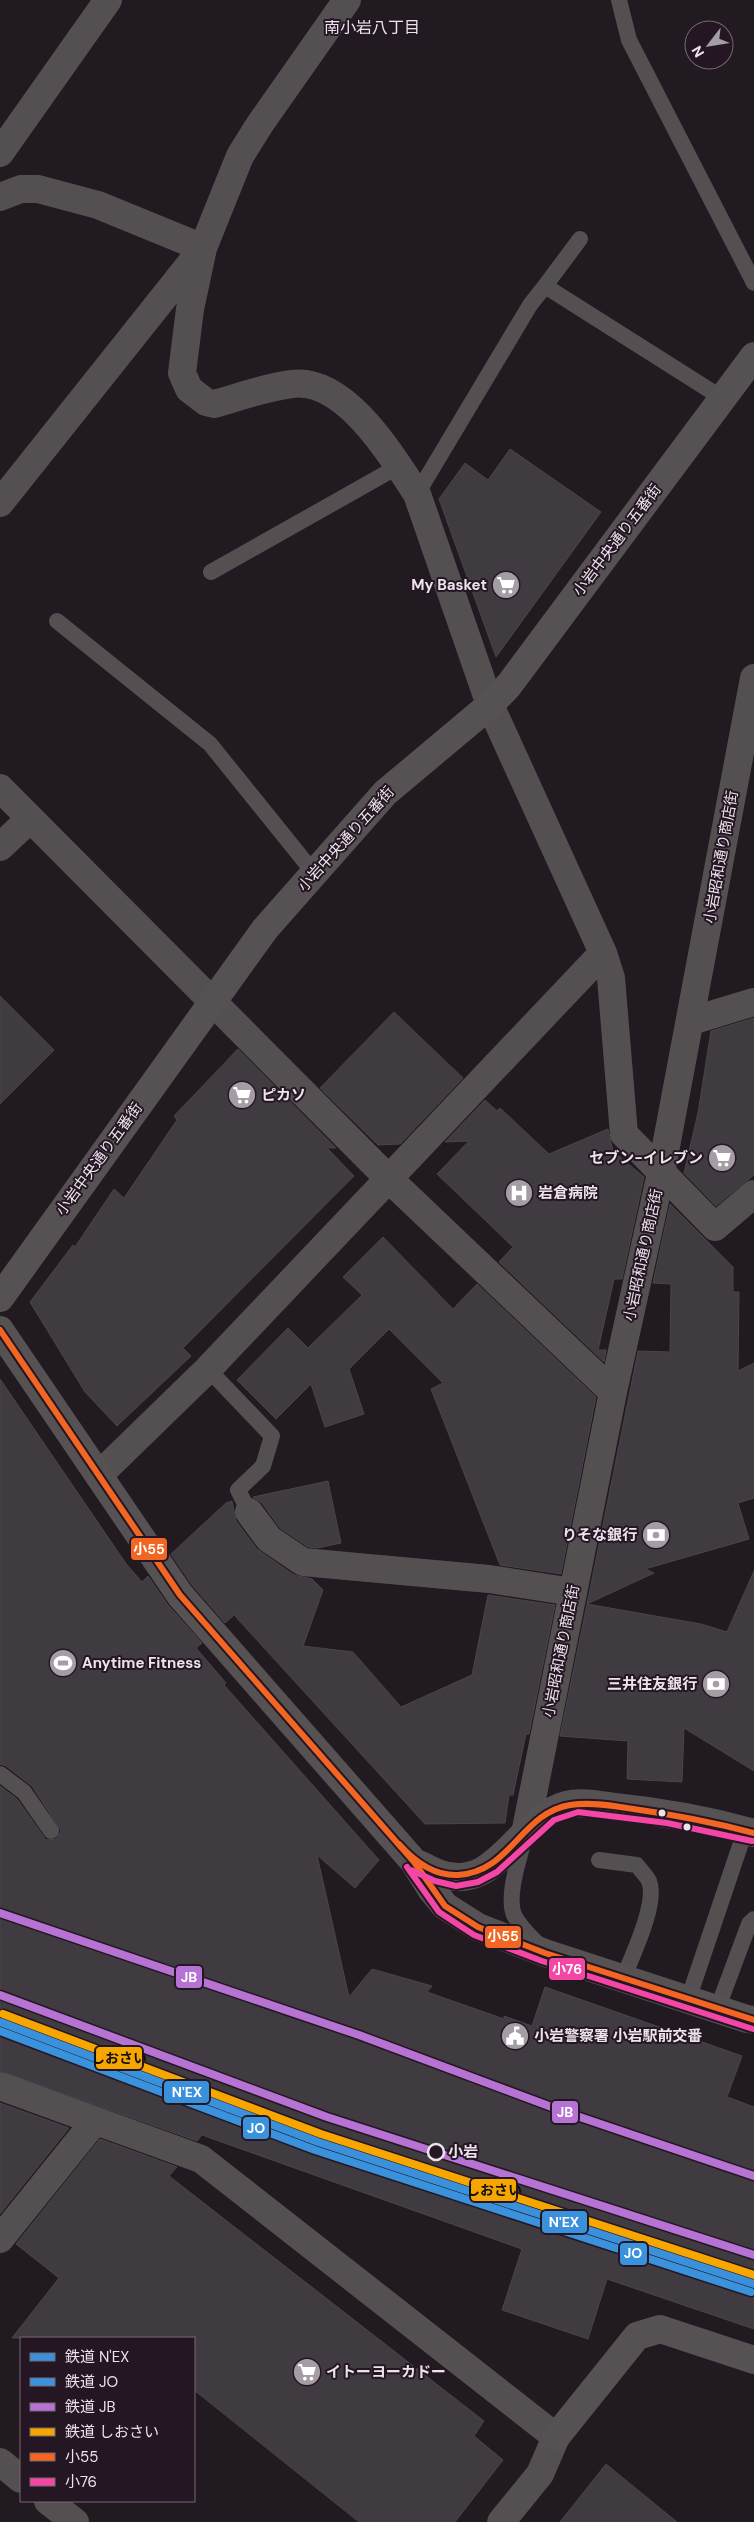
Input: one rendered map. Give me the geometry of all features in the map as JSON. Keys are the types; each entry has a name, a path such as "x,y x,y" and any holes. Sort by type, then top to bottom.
{"street":[{"path":"0,153 108,0"},
{"path":"347,0 260,124 240,156 203,248 190,309 182,373 189,389 206,402 214,404 293,384 324,389 352,407 399,466 418,494 490,706 603,953 611,978 624,1134 715,1227 754,1194"},
{"path":"0,197 21,189 38,189 98,205 203,248"},
{"path":"0,504 203,248"},
{"name":"小岩中央通り五番街","path":"0,1298 266,929 385,793 490,706 509,685 754,356"},
{"name":"小岩昭和通り商店街","path":"526,1829 613,1392 661,1173 754,678"},
{"path":"0,788 212,1003 389,1178 613,1392"},
{"path":"0,847 30,819"},
{"path":"99,1475 208,1369 603,953"},
{"path":"691,1021 754,1002"},
{"path":"0,1330 180,1595 414,1862 431,1889 445,1906 461,1918 478,1927 545,1952 717,2010 754,2020"},
{"path":"249,1512 269,1538 303,1562 489,1579 573,1592"},
{"path":"414,1862 440,1874 463,1876 482,1872 510,1850 526,1829 547,1813 566,1805 589,1804 660,1812 713,1822 749,1832"},
{"path":"0,2086 201,2159 556,2437"},
{"path":"0,2239 95,2121"},
{"path":"501,2522 540,2474 556,2437 638,2336 660,2329 754,2360"},
{"path":"0,2462 20,2478"},
{"path":"49,2502 75,2522"}],"lane":[{"path":"619,0 628,40 754,283"},
{"path":"418,494 530,305 580,239"},
{"path":"545,286 722,398"},
{"path":"211,572 399,466"},
{"path":"57,621 210,744 314,874"},
{"path":"208,1369 272,1436 263,1466 238,1490 249,1512"},
{"path":"0,1774 24,1792 51,1831"},
{"path":"526,1829 511,1899 514,1914 522,1927 545,1952"},
{"path":"688,2000 749,1832"},
{"path":"599,1860 636,1865 648,1880 651,1894 649,1908 623,1979"},
{"path":"717,2010 749,1924 754,1919"}],"building":[{"path":"510,449 601,512 496,657 439,499 465,463 488,480"},
{"path":"0,996 54,1050 0,1104"},
{"path":"394,1012 463,1078 400,1144 378,1145 320,1088"},
{"path":"754,1018 754,1175 716,1206 684,1173 698,1113 711,1031"},
{"path":"238,1049 336,1148 327,1148 354,1176 183,1348 191,1356 117,1426 85,1392 30,1302 73,1245 75,1247 114,1189 124,1198 177,1120 174,1116"},
{"path":"485,1100 497,1111 500,1108 549,1154 608,1129 613,1151 644,1177 622,1279 614,1279 598,1350 606,1350 604,1362 499,1262 513,1247 437,1174 469,1141 445,1142"},
{"path":"670,1204 733,1267 733,1292 739,1292 738,1371 754,1363 754,1498 738,1503 749,1539 645,1569 654,1573 587,1604 638,1351 670,1352 671,1284 653,1283"},
{"path":"383,1237 453,1309 477,1284 596,1397 561,1574 500,1565 431,1389 443,1383 389,1329 349,1369 364,1414 325,1427 311,1384 276,1419 237,1380 288,1328 308,1348 362,1295 343,1277"},
{"path":"0,1379 127,1565 142,1582 148,1576 168,1605 202,1643 196,1648 226,1683 224,1685 379,1860 355,1888 317,1855 349,1997 372,1969 432,1986 427,1992 504,2019 504,2016 532,2026 545,1987 742,2056 727,2097 754,2107 754,2329 607,2279 588,2339 502,2310 522,2249 202,2135 197,2141 0,2071 0,1786 17,1799 46,1840 56,1839 61,1831 32,1786 6,1766 0,1764"},
{"path":"328,1481 341,1543 317,1548 308,1547 280,1528 262,1503 253,1497"},
{"path":"232,1501 236,1521 257,1549 294,1575 312,1579 323,1590 303,1646 353,1652 401,1707 472,1675 488,1595 555,1605 529,1734 526,1734 513,1795 509,1795 505,1823 425,1824 234,1615 225,1623 192,1585 171,1554 226,1503"},
{"path":"754,1571 754,1771 684,1728 682,1782 627,1779 628,1741 560,1736 587,1604 701,1624 727,1632"},
{"path":"0,2103 69,2128 0,2214"},
{"name":"イトーヨーカドー","path":"100,2139 177,2167 169,2176 484,2421 474,2436 503,2460 455,2522 359,2522 195,2391 195,2337 12,2338 59,2278 16,2244"},
{"path":"606,2464 677,2522 560,2522"}],"rail line":[{"name":"JB","path":"0,1913 359,2035 565,2112 754,2176"},
{"name":"JB","path":"0,1995 327,2117 754,2255"},
{"name":"しおさい","path":"3,2014 321,2134 754,2275"},
{"name":"N'EX","path":"0,2022 318,2142 754,2284"},
{"name":"JO","path":"0,2031 315,2150 751,2292"}],"transit line":[{"name":"小55","path":"0,1330 180,1595 414,1862 445,1906 478,1927 545,1953 754,2020"},
{"name":"小55","path":"399,1844 425,1866 441,1873 458,1875 476,1871 491,1864 504,1854 539,1819 553,1810 570,1805 584,1804 606,1805 659,1813 754,1833"},
{"name":"小76","path":"411,1870 435,1881 456,1886 478,1882 497,1872 554,1820 578,1812 667,1823 752,1841"},
{"name":"小76","path":"407,1867 439,1912 474,1935 542,1961 753,2029"}],"place":[{"name":"My Basket","path":"506,585"},
{"name":"ピカソ","path":"242,1095"},
{"name":"セブン-イレブン","path":"722,1158"},
{"name":"岩倉病院","path":"519,1193"},
{"name":"りそな銀行","path":"656,1535"},
{"name":"Anytime Fitness","path":"63,1663"},
{"name":"三井住友銀行","path":"716,1684"},
{"name":"小岩警察署 小岩駅前交番","path":"515,2036"},
{"name":"小岩","path":"436,2152"},
{"name":"イトーヨーカドー","path":"307,2372"}],"district":[{"name":"南小岩八丁目","path":"372,27"}]}
